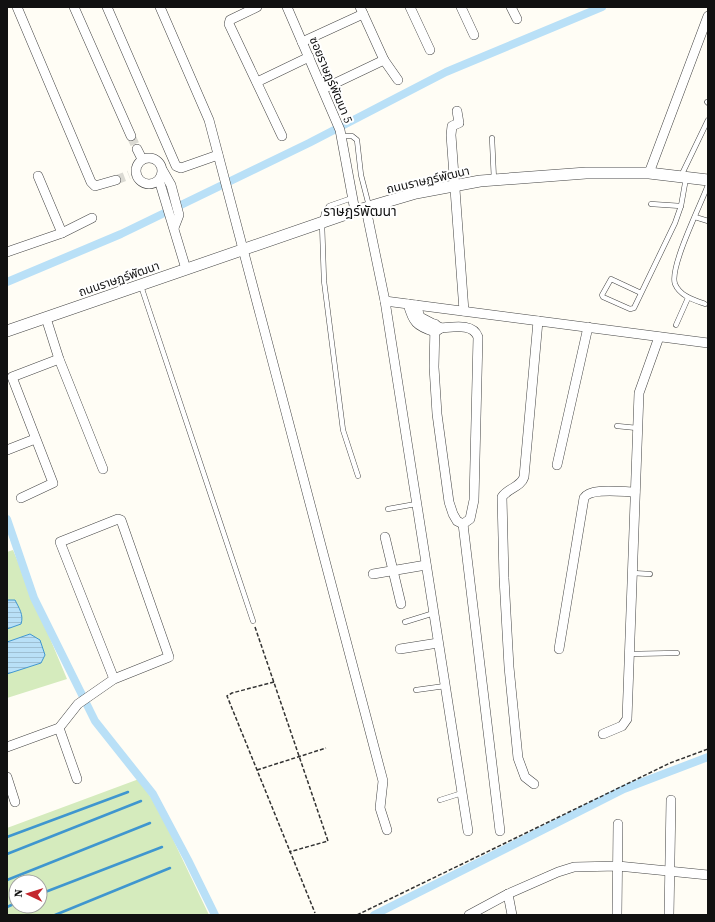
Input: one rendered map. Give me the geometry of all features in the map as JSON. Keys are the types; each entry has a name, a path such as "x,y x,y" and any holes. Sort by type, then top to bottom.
{"street":[{"path":"17,7 91,182 95,186 100,186 116,180"},
{"path":"74,7 131,136"},
{"path":"108,7 176,166 181,168 218,155"},
{"path":"160,7 209,120 383,781 380,808 387,830"},
{"path":"257,7 230,20 229,24 282,136"},
{"name":"ซอยราษฎร์พัฒนา 5","path":"287,7 341,133 353,198 364,209 385,301 468,832"},
{"path":"410,7 430,50"},
{"path":"461,7 474,35"},
{"path":"511,7 517,19"},
{"path":"302,42 362,11 384,60 398,80"},
{"path":"649,173 708,16"},
{"path":"257,82 309,57"},
{"path":"323,89 384,60"},
{"path":"457,111 459,123 453,125 451,128 464,311"},
{"path":"137,149 142,159"},
{"path":"163,171 159,180 150,185 141,182 133,174 137,165 142,159 151,157 160,162 171,185 169,196"},
{"name":"ถนนราษฏร์พัฒนา","path":"7,331 322,223 416,193 494,180 586,173 649,173 708,180"},
{"path":"38,176 62,233"},
{"path":"159,180 169,196 186,269"},
{"path":"7,252 62,233 92,218"},
{"path":"385,301 708,343"},
{"path":"412,304 415,322 420,327 470,328 476,332 478,337 474,500 470,519 463,524"},
{"path":"46,318 59,359 103,470"},
{"path":"534,784 525,777 518,758 509,667 504,578 502,497 505,492 520,484 524,477 538,321"},
{"path":"557,465 588,327"},
{"path":"437,328 435,392 444,464 453,514 457,521 463,524"},
{"path":"603,734 622,726 627,719 639,394 659,337"},
{"path":"21,498 53,484 12,377 59,359"},
{"path":"7,450 35,439"},
{"path":"559,649 584,498 587,494 597,491 635,492"},
{"path":"7,747 59,728 78,704 114,679 169,657 121,520 118,519 62,540 61,544 114,679"},
{"path":"463,524 500,831"},
{"path":"385,537 401,604"},
{"path":"373,574 426,565"},
{"path":"400,649 438,643"},
{"path":"59,728 77,779"},
{"path":"7,777 15,802"},
{"path":"669,915 670,800"},
{"path":"616,915 618,824"},
{"path":"469,915 508,894 558,872 574,867 618,866 708,875"},
{"path":"508,894 512,915"}],"lane":[{"path":"641,293 611,279 602,294 603,297 630,310 634,308 675,223 681,206 683,177 708,120"},
{"path":"341,133 352,136 357,140 364,209"},
{"path":"492,138 494,180"},
{"path":"705,304 688,298 678,289 674,276 677,262 708,185"},
{"path":"353,198 329,206 324,213 322,223 324,282 342,423 358,476"},
{"path":"651,204 681,206"},
{"path":"695,217 708,221"},
{"path":"141,286 253,621"},
{"path":"676,324 688,298"},
{"path":"617,426 637,428"},
{"path":"388,509 416,504"},
{"path":"632,573 650,574"},
{"path":"405,622 434,613"},
{"path":"629,654 677,653"},
{"path":"416,690 445,686"},
{"path":"440,800 462,793"}],"path":[{"path":"253,621 328,841 289,852"},
{"path":"274,682 232,693 227,696 314,913"},
{"path":"257,770 326,748"},
{"path":"357,915 670,763 708,749"}],"green space":[{"path":"13,550 67,679 7,698 7,674 41,663 30,634 7,642 7,629 21,624 15,601 7,600 7,552"},
{"path":"139,779 159,810 209,915 7,915 7,828"}],"water":[{"path":"7,600 15,600 21,612 22,621 21,624 7,629"},
{"path":"30,634 40,640 45,655 41,663 7,674 7,642"}],"waterway":[{"path":"7,282 121,234 309,143 446,72 602,7"},
{"path":"7,519 34,598 95,721 153,794 215,915"},
{"path":"374,915 624,789 708,757"},
{"path":"7,837 128,792"},
{"path":"7,854 141,801"},
{"path":"7,880 150,823"},
{"path":"48,891 162,847"},
{"path":"55,915 170,868"}],"tunnel":[{"path":"131,136 137,149"},
{"path":"116,180 129,175"}],"district":[{"name":"ราษฎร์พัฒนา","path":"360,211"}]}
